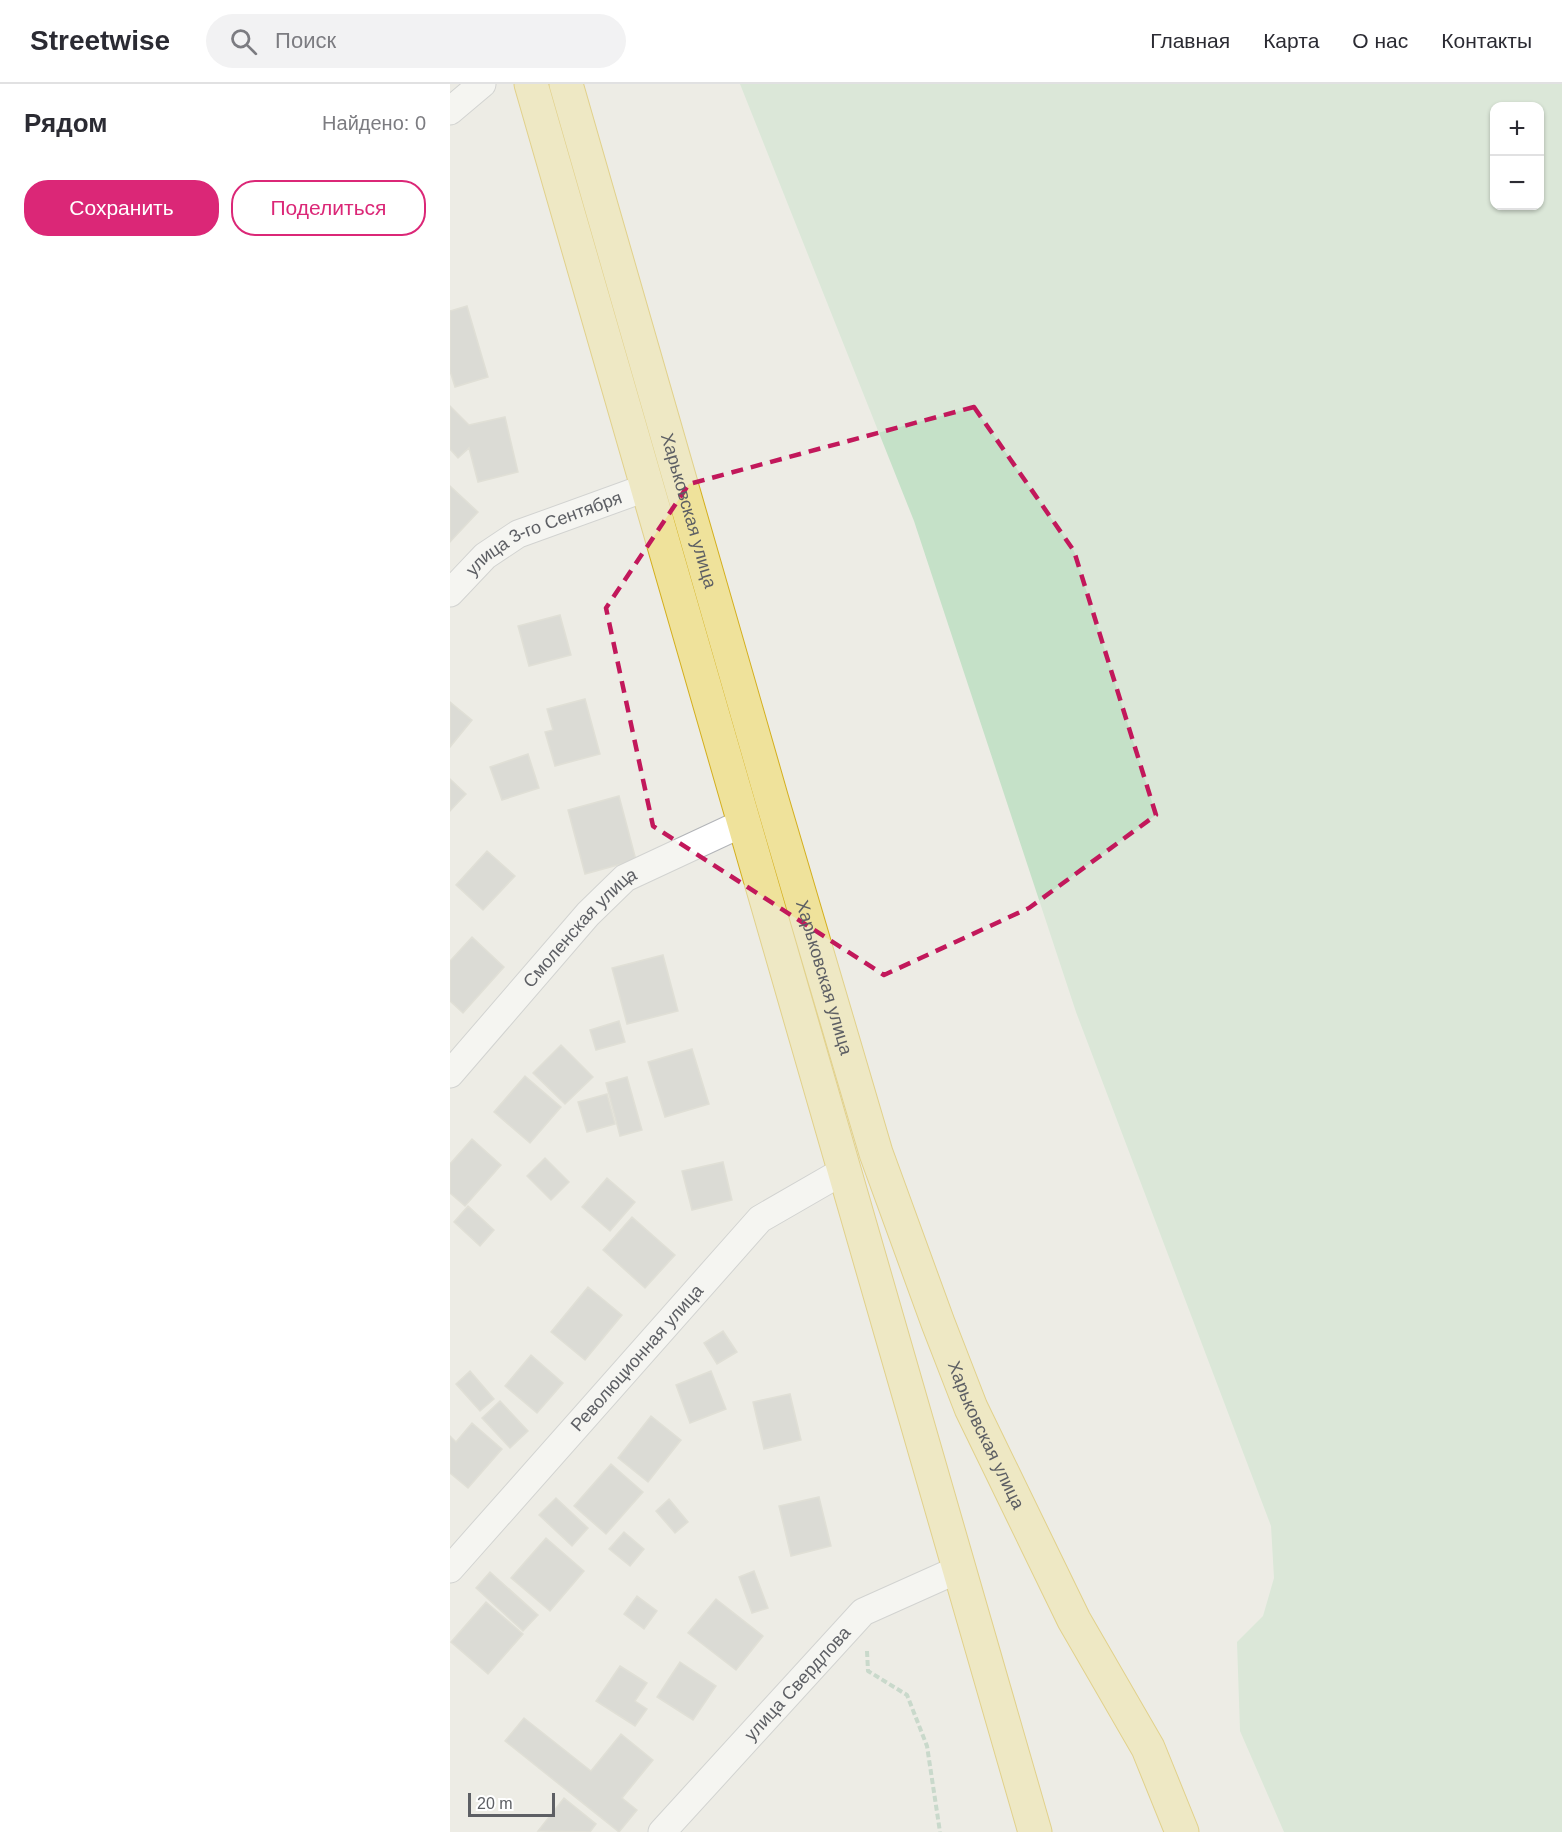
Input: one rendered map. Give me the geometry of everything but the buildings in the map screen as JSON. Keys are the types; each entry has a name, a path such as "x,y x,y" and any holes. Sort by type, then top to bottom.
{"highway":[{"name":"Харьковская улица","path":"531,84 1035,1832"},
{"name":"Харьковская улица","path":"566,84 765,777 879,1163 971,1408 1074,1620 1148,1748 1182,1832"}],"street":[{"path":"450,111 482,84"},
{"name":"улица 3-го Сентября","path":"450,593 485,556 518,534 648,487"},
{"name":"Смоленская улица","path":"450,1074 588,914 625,878 743,823"},
{"name":"Революционная улица","path":"454,1555 760,1219 845,1170"},
{"name":"улица Свердлова","path":"662,1832 863,1612 959,1569"}],"path":[{"path":"863,1612 868,1671 907,1695 927,1746 940,1832"}],"highlighted area":[{"path":"974,407 1074,551 1156,815 1029,908 884,975 653,826 606,608 689,484"}],"green space":[{"path":"740,84 1562,84 1562,1832 1284,1832 1240,1731 1237,1642 1263,1616 1274,1578 1271,1526 1076,1012 914,521"}]}
